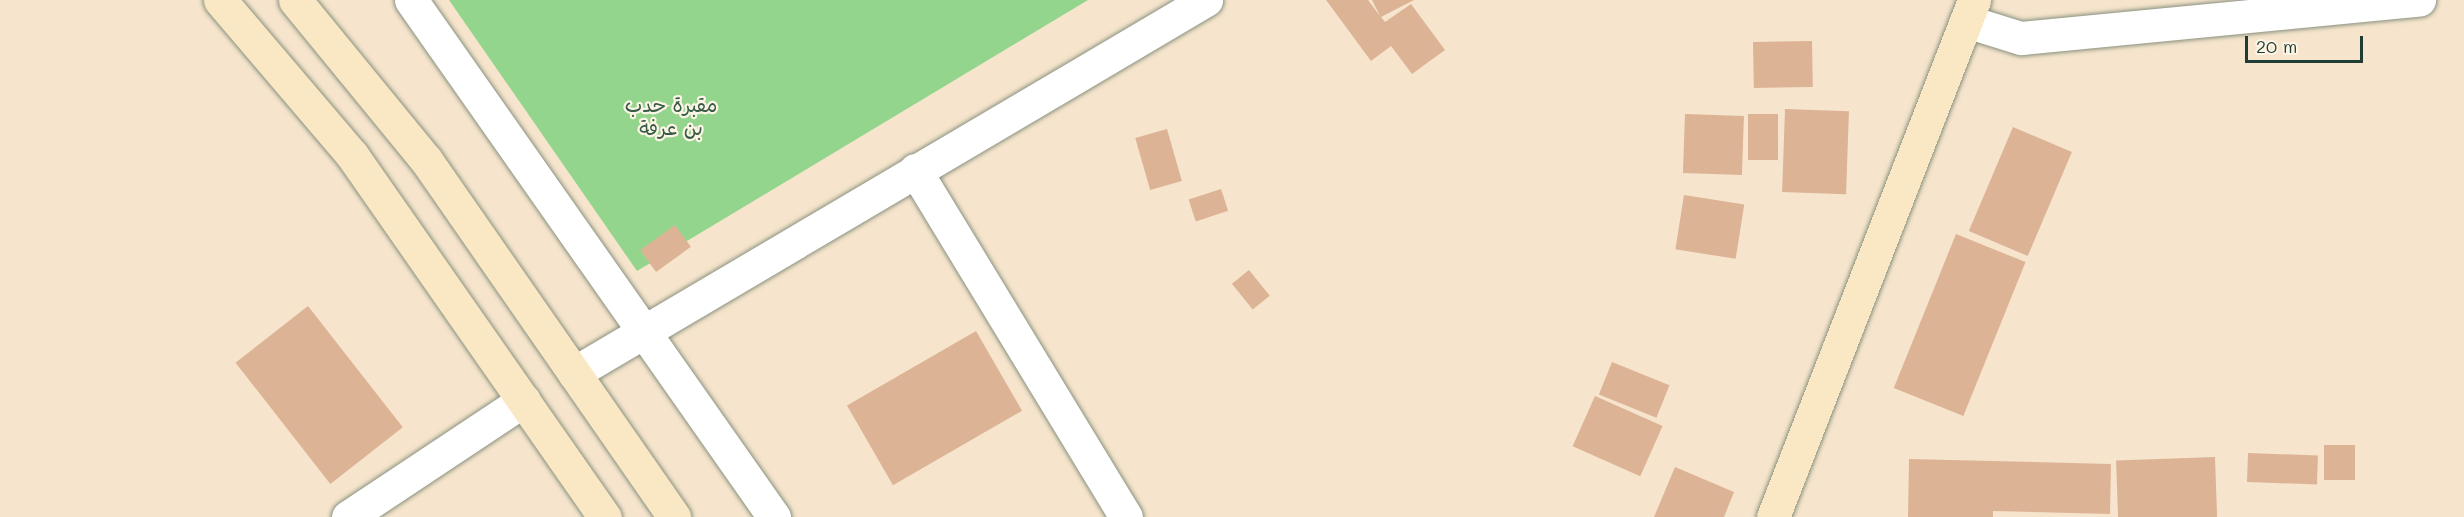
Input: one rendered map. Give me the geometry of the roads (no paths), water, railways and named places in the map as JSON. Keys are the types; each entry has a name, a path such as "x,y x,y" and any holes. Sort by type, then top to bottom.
{"main road":[{"path":"220,0 352,154 605,517"},
{"path":"295,0 426,160 674,517"},
{"path":"1773,517 1970,10"}],"street":[{"path":"411,0 645,328 774,517"},
{"path":"574,373 645,328 1206,0"},
{"path":"1970,10 2021,38 2419,0"},
{"path":"915,170 1126,517"},
{"path":"348,517 524,400"}],"park label":[{"name":"مقبرة حدب بن عرفة","path":"671,116"}]}
